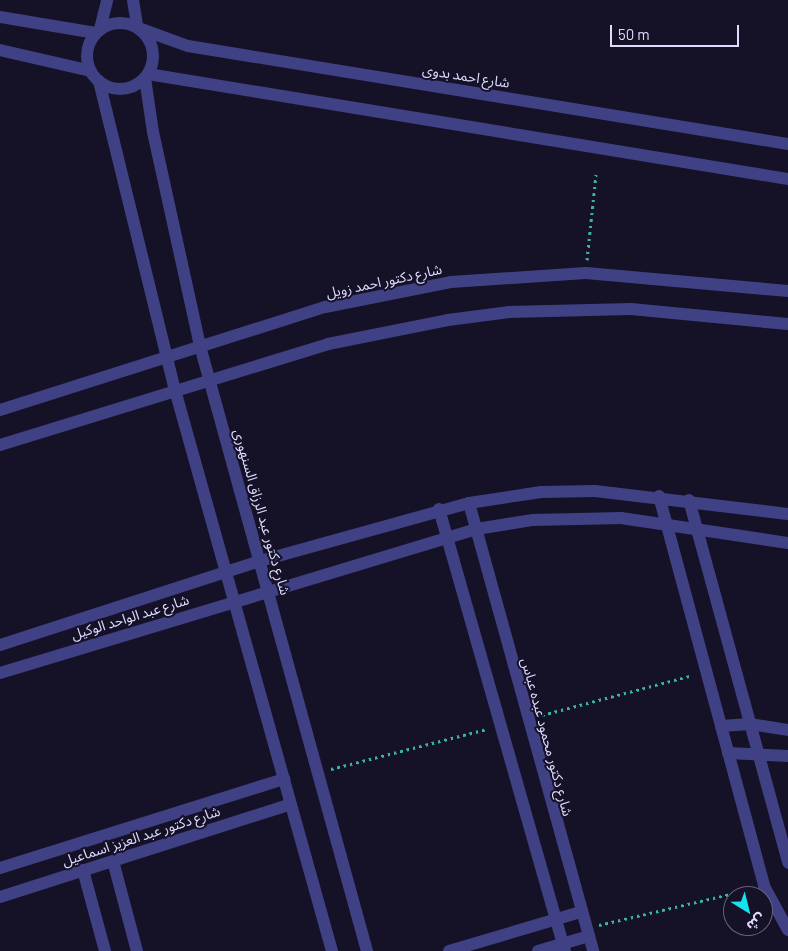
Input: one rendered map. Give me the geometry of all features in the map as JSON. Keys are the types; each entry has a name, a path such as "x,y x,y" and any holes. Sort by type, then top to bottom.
{"street":[{"path":"107,0 98,31 87,55 95,76 175,390 332,951"},
{"path":"0,50 95,76 128,88 147,76 154,55 139,28 133,0"},
{"path":"0,17 98,31 118,22 139,28"},
{"name":"شارع احمد بدوى","path":"139,28 188,46 788,144"},
{"path":"147,76 788,178"},
{"name":"شارع دكتور عبد الرزاق السنهورى","path":"147,76 153,132 200,346 367,951"},
{"name":"شارع دكتور احمد زويل","path":"0,410 200,346 388,293 496,277 586,273 788,291"},
{"path":"0,445 175,390 388,330 509,312 631,309 788,324"},
{"path":"260,561 439,510 469,503 541,492 659,496 788,514"},
{"path":"659,496 764,886"},
{"path":"689,500 788,862"},
{"name":"شارع دكتور محمود عبده عباس","path":"469,503 580,912 593,951"},
{"path":"439,510 564,947"},
{"path":"268,589 447,536 476,530 577,518 666,522 788,543"},
{"name":"شارع عبد الواحد الوكيل","path":"0,645 260,561"},
{"name":"شارع عبد الواحد الوكيل","path":"0,673 268,589"},
{"path":"721,726 750,724 788,730"},
{"path":"728,752 757,751 788,756"},
{"name":"شارع دكتور عبد العزيز اسماعيل","path":"0,868 284,779"},
{"name":"شارع دكتور عبد العزيز اسماعيل","path":"0,897 291,804"},
{"path":"113,861 137,951"},
{"path":"83,870 105,951"},
{"path":"773,902 788,930"},
{"path":"449,951 580,912"},
{"path":"538,951 564,947 587,932"}],"path":[{"path":"586,273 596,174"},
{"path":"527,719 706,671"},
{"path":"318,773 501,726"},
{"path":"587,932 723,897"}]}
